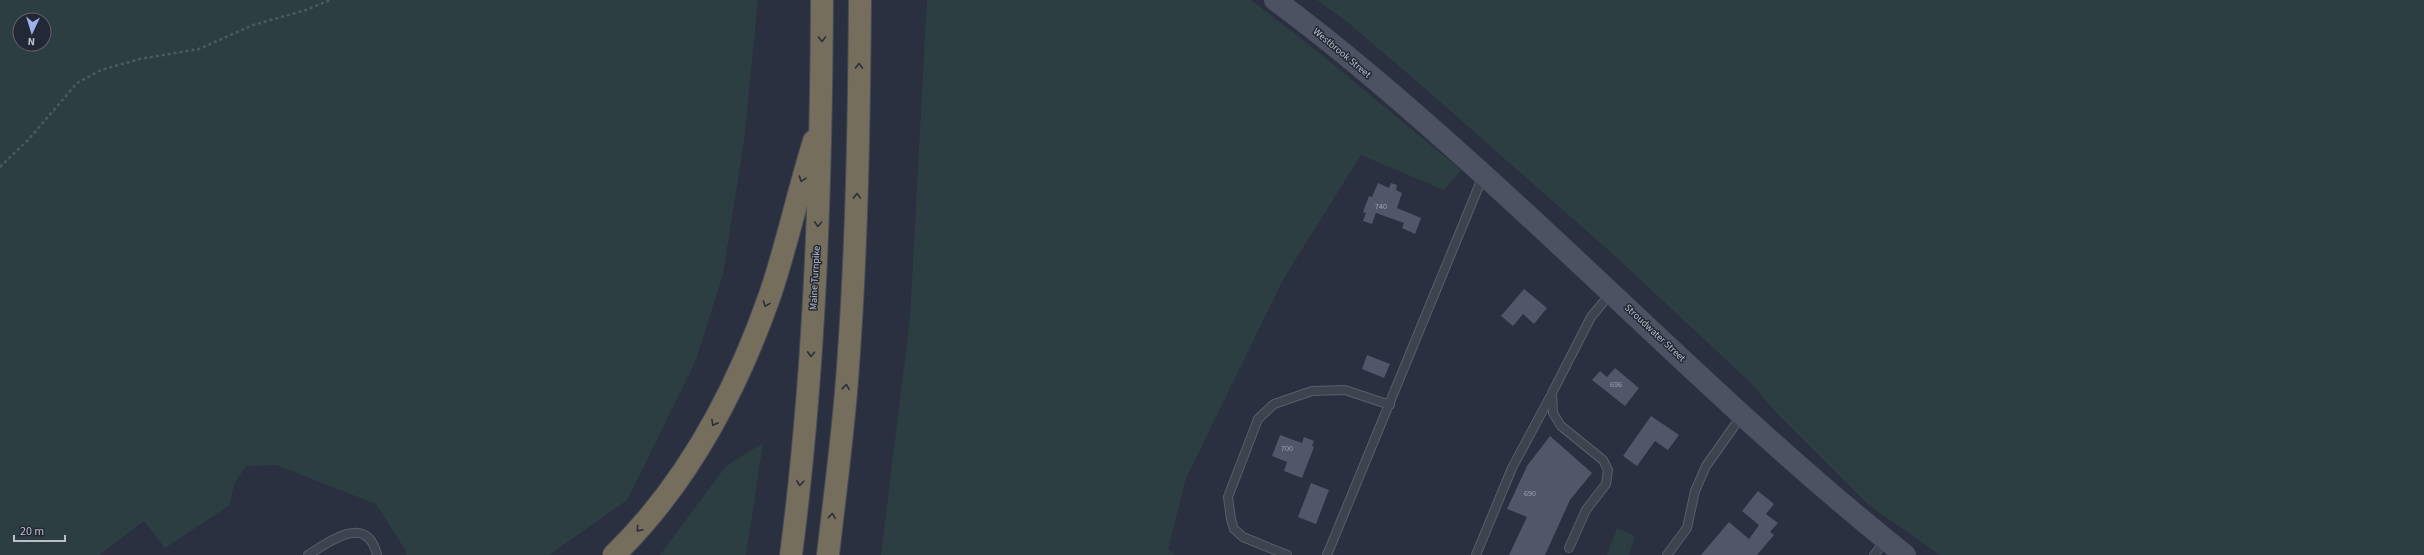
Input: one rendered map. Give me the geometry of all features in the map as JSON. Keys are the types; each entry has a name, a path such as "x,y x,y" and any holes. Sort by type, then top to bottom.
{"highway":[{"name":"Maine Turnpike","path":"790,555 810,382 820,183 822,115 822,0"},
{"path":"828,555 848,367 858,162 860,0"},
{"path":"614,555 658,508 682,476 707,435 741,369 770,294 822,115"}],"main road":[{"name":"Westbrook Street","path":"1275,0 1304,21 1408,108"},
{"name":"Stroudwater Street","path":"1408,108 1484,175 1742,414 1857,517 1880,548 1905,555"}],"lane":[{"path":"1327,555 1484,175"},
{"path":"1476,555 1512,468 1591,317 1612,293"},
{"path":"1287,555 1243,537 1234,529 1231,519 1228,497 1258,419 1274,404 1312,391 1345,390 1390,405"},
{"path":"1552,393 1552,413 1561,426 1603,460 1608,470 1606,484 1586,510 1569,548"},
{"path":"1667,555 1687,528 1695,491 1706,466 1742,414"},
{"path":"308,555 338,536 351,532 364,535 374,545 377,555"}],"path":[{"path":"0,167 28,140 77,83 101,70 140,59 199,49 253,25 306,10 330,0"}],"shaded area":[{"path":"0,0 758,0 744,141 723,274 696,360 627,500 549,555 406,555 406,551 376,504 276,465 246,466 234,484 230,505 165,548 144,521 99,555 0,555"},
{"path":"927,0 1251,0 1318,52 1461,170 1444,190 1361,155 1284,278 1186,478 1168,549 1175,555 881,555 910,319"},
{"path":"1317,0 2424,0 2424,555 1940,555 1870,506 1770,406 1754,386 1614,255 1421,85 1345,20"},
{"path":"763,443 746,555 660,555 726,466"},
{"path":"1617,528 1635,536 1629,555 1607,555"}],"building":[{"path":"1378,183 1389,188 1391,183 1397,185 1396,190 1402,193 1397,208 1421,218 1415,234 1402,228 1404,223 1376,213 1372,224 1363,221 1366,213 1363,212 1369,196 1372,197"},
{"path":"1524,289 1547,308 1534,324 1523,314 1513,326 1501,316"},
{"path":"1367,355 1390,364 1384,378 1362,369"},
{"path":"1615,368 1639,388 1625,406 1592,380 1600,371 1607,377"},
{"path":"1651,416 1679,435 1668,450 1655,441 1637,466 1623,456"},
{"path":"1280,435 1302,443 1304,437 1314,441 1312,446 1314,447 1302,478 1284,471 1287,462 1272,456"},
{"path":"1550,436 1592,473 1570,500 1545,555 1509,555 1527,517 1507,509 1527,466"},
{"path":"1311,483 1329,490 1316,524 1298,517"},
{"path":"1758,491 1774,504 1766,514 1778,523 1770,532 1774,535 1757,555 1701,555 1729,522 1749,539 1759,525 1742,511"}]}
